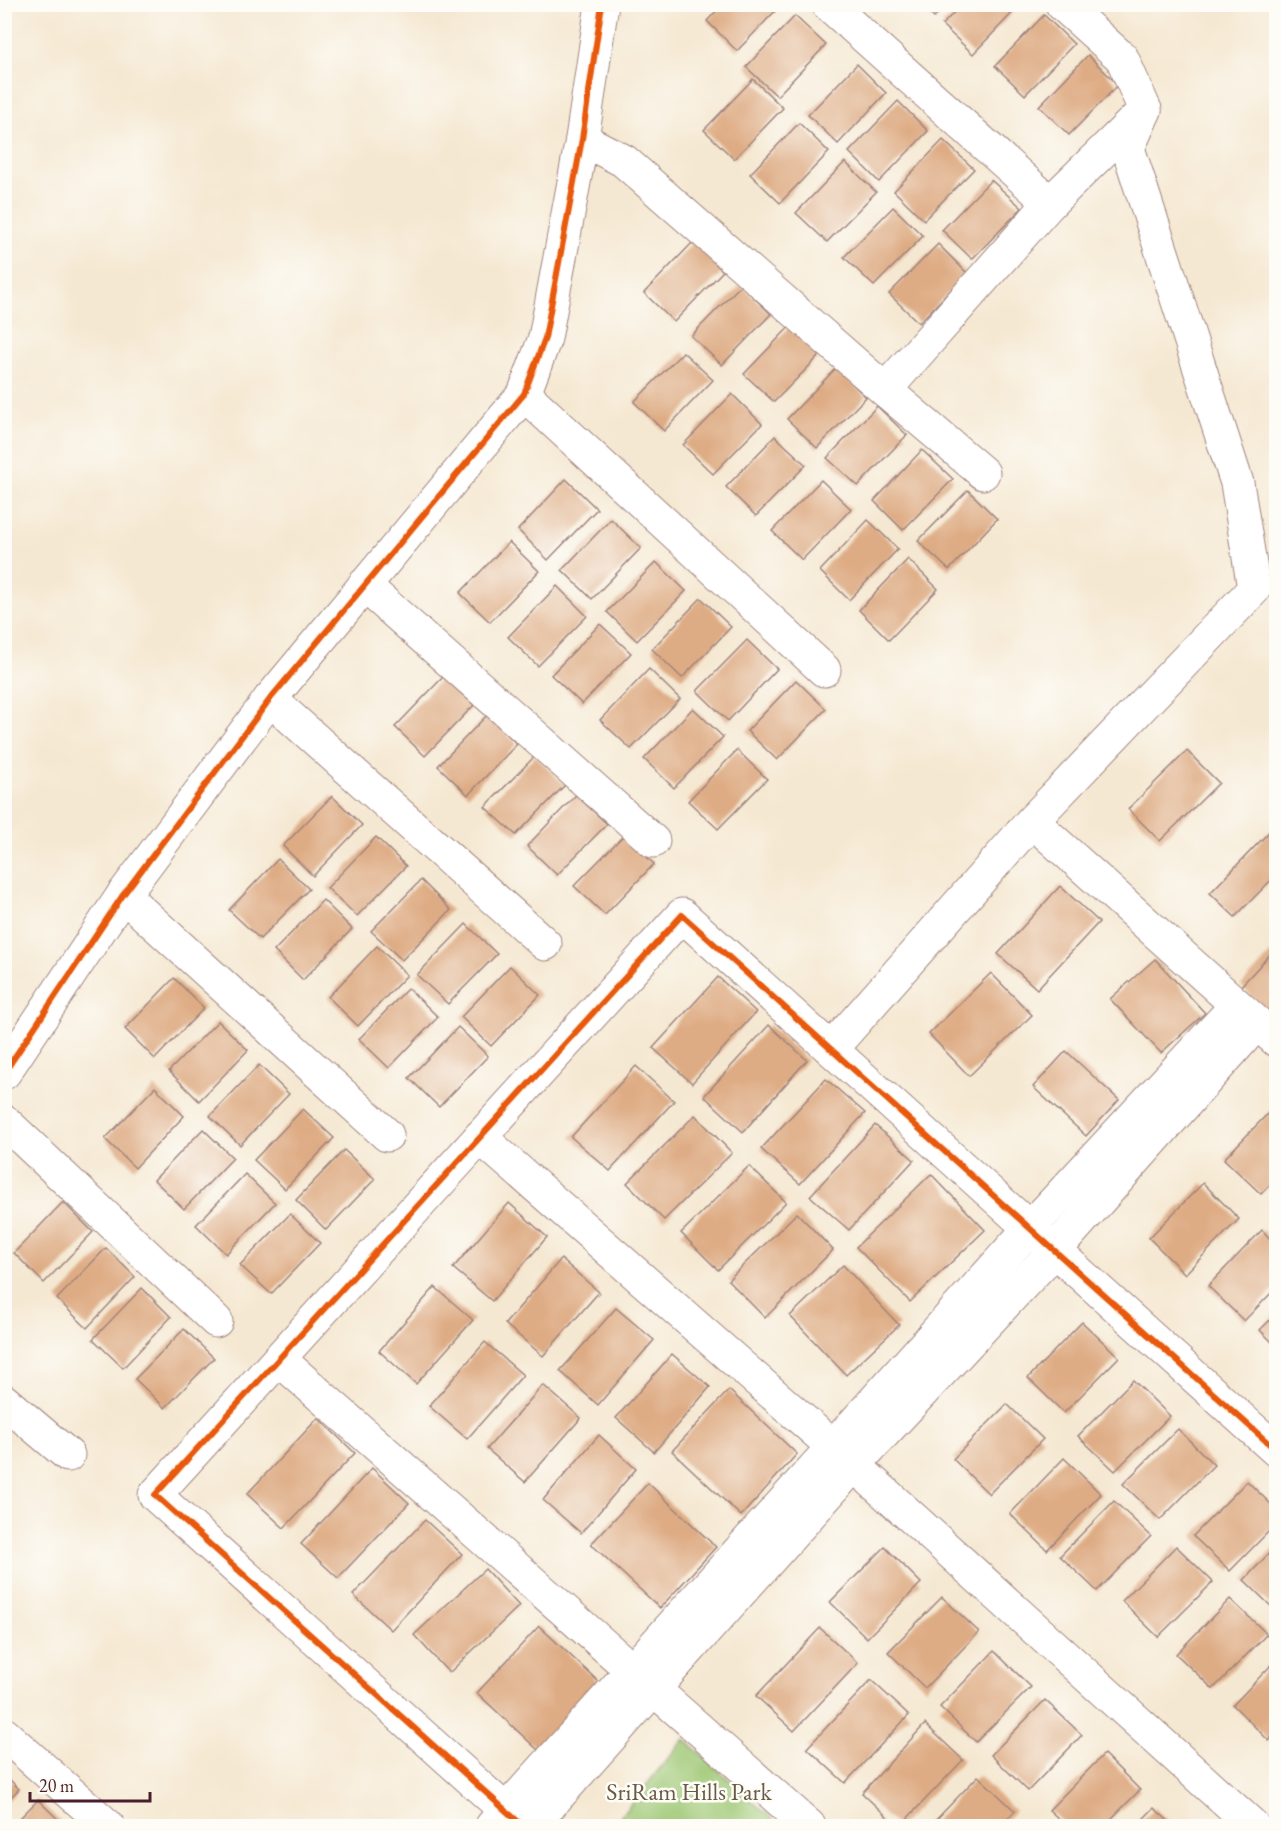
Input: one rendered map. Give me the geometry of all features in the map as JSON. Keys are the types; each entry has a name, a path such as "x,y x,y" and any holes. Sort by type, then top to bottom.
{"street":[{"path":"4,1073 123,895 270,699 524,394 545,338 582,139 602,4"},
{"path":"828,4 1050,203"},
{"path":"831,1049 1032,821 1254,589 1237,483 1128,148 1145,110 1122,58 1062,4"},
{"path":"885,390 1050,203 1145,110"},
{"path":"582,139 624,161 885,390 983,472"},
{"path":"524,394 824,670"},
{"path":"364,585 653,841"},
{"path":"270,699 545,944"},
{"path":"1032,821 1256,1023"},
{"path":"123,895 387,1134"},
{"path":"1256,1023 1029,1229 843,1457 513,1823 155,1495 682,915 1029,1229 1276,1450"},
{"path":"843,1457 1055,1250 1256,1023"},
{"path":"4,1121 216,1321"},
{"path":"480,1137 843,1457 1253,1827"},
{"path":"279,1359 809,1827"},
{"path":"4,1401 68,1455"},
{"path":"4,1734 108,1827"}],"green space":[{"name":"SriRam Hills Park","path":"684,1739 780,1826 613,1826"}],"building":[{"path":"723,4 782,4 737,51 707,21"},
{"path":"919,4 946,4 934,18"},
{"path":"962,4 1021,4 973,54 942,25"},
{"path":"1044,15 1074,44 1025,95 995,66"},
{"path":"795,16 826,45 777,96 746,67"},
{"path":"1088,55 1118,85 1069,135 1039,106"},
{"path":"857,64 886,93 838,144 808,115"},
{"path":"753,79 783,108 734,159 704,130"},
{"path":"898,101 928,131 879,182 849,152"},
{"path":"799,123 829,152 780,203 750,174"},
{"path":"943,140 974,169 924,220 894,191"},
{"path":"845,162 876,192 827,242 796,213"},
{"path":"991,180 1022,208 972,259 942,230"},
{"path":"893,207 923,236 874,286 844,257"},
{"path":"693,242 723,271 674,322 644,293"},
{"path":"938,244 967,273 919,323 889,294"},
{"path":"741,285 771,314 722,365 691,336"},
{"path":"793,323 823,352 774,402 744,374"},
{"path":"683,352 713,380 664,431 634,402"},
{"path":"836,368 866,397 817,448 787,419"},
{"path":"732,394 762,424 713,474 683,445"},
{"path":"877,406 907,435 858,486 827,458"},
{"path":"775,436 806,465 756,516 726,487"},
{"path":"922,450 953,479 903,530 874,501"},
{"path":"566,479 597,509 548,560 518,530"},
{"path":"821,480 851,509 802,560 772,531"},
{"path":"968,490 997,519 949,570 918,541"},
{"path":"611,519 641,548 592,599 562,570"},
{"path":"868,520 898,549 849,600 820,571"},
{"path":"509,542 539,571 490,622 460,593"},
{"path":"908,559 938,589 889,640 859,610"},
{"path":"656,562 686,591 637,641 607,612"},
{"path":"557,586 587,616 538,666 508,637"},
{"path":"701,598 731,627 682,678 652,649"},
{"path":"600,624 631,653 582,704 551,675"},
{"path":"747,640 777,669 728,721 697,691"},
{"path":"649,669 680,699 631,749 600,720"},
{"path":"444,676 474,705 425,756 395,727"},
{"path":"796,680 826,709 777,760 747,731"},
{"path":"693,708 723,737 674,788 644,759"},
{"path":"487,715 517,744 468,795 438,766"},
{"path":"737,750 767,779 718,829 688,801"},
{"path":"1187,751 1219,783 1160,841 1128,809"},
{"path":"535,756 565,785 516,835 485,807"},
{"path":"576,795 607,824 557,875 527,846"},
{"path":"332,796 362,825 313,876 283,846"},
{"path":"1272,829 1276,834 1276,875 1235,917 1210,893"},
{"path":"624,835 654,864 605,915 574,886"},
{"path":"376,837 406,866 357,916 327,888"},
{"path":"278,859 309,889 260,939 229,910"},
{"path":"421,880 451,910 402,960 371,931"},
{"path":"1060,886 1099,922 1037,989 998,954"},
{"path":"323,900 352,929 303,980 274,951"},
{"path":"466,924 497,954 448,1004 417,975"},
{"path":"377,946 407,975 358,1026 328,997"},
{"path":"1276,948 1276,1019 1241,986"},
{"path":"1155,959 1205,1013 1161,1053 1110,999"},
{"path":"510,966 540,995 491,1046 461,1017"},
{"path":"991,973 1032,1015 969,1076 929,1034"},
{"path":"718,977 756,1012 692,1083 653,1048"},
{"path":"174,978 204,1008 155,1059 125,1029"},
{"path":"408,988 438,1017 389,1068 359,1039"},
{"path":"218,1021 248,1050 199,1101 169,1071"},
{"path":"769,1025 807,1060 743,1132 704,1096"},
{"path":"458,1027 488,1056 439,1107 409,1078"},
{"path":"1066,1051 1119,1100 1086,1136 1033,1087"},
{"path":"259,1065 289,1094 240,1145 210,1116"},
{"path":"636,1066 674,1101 610,1171 571,1137"},
{"path":"826,1079 865,1113 800,1184 761,1149"},
{"path":"155,1087 184,1116 135,1168 105,1139"},
{"path":"1276,1105 1276,1178 1261,1194 1224,1159"},
{"path":"303,1109 334,1138 285,1189 254,1160"},
{"path":"695,1115 732,1153 664,1220 627,1183"},
{"path":"875,1125 914,1160 849,1230 810,1196"},
{"path":"203,1129 233,1158 184,1209 154,1180"},
{"path":"344,1150 375,1179 326,1230 296,1200"},
{"path":"749,1166 786,1202 718,1270 681,1233"},
{"path":"245,1174 275,1203 226,1254 196,1225"},
{"path":"931,1174 985,1230 910,1302 856,1247"},
{"path":"1203,1183 1239,1219 1185,1274 1149,1238"},
{"path":"63,1202 93,1232 44,1283 14,1253"},
{"path":"509,1203 547,1237 492,1301 453,1268"},
{"path":"797,1213 833,1250 765,1318 728,1280"},
{"path":"290,1214 320,1243 271,1294 240,1265"},
{"path":"1262,1230 1276,1245 1276,1288 1244,1321 1208,1286"},
{"path":"106,1248 135,1277 87,1328 57,1299"},
{"path":"561,1259 599,1292 543,1356 505,1324"},
{"path":"843,1265 899,1325 846,1375 790,1316"},
{"path":"435,1287 473,1320 416,1384 379,1351"},
{"path":"142,1288 171,1317 123,1368 93,1339"},
{"path":"616,1308 654,1340 598,1405 560,1371"},
{"path":"1276,1314 1276,1346 1260,1330"},
{"path":"1082,1322 1119,1357 1064,1413 1028,1378"},
{"path":"184,1329 214,1358 165,1408 135,1379"},
{"path":"485,1342 523,1375 467,1439 429,1406"},
{"path":"672,1354 710,1387 654,1452 616,1418"},
{"path":"1133,1380 1170,1416 1115,1471 1078,1436"},
{"path":"543,1385 581,1418 525,1482 487,1449"},
{"path":"729,1390 797,1454 741,1516 672,1451"},
{"path":"1007,1404 1043,1439 989,1494 953,1459"},
{"path":"318,1418 355,1453 284,1528 247,1494"},
{"path":"1178,1429 1214,1465 1160,1520 1123,1484"},
{"path":"599,1435 636,1469 581,1533 543,1500"},
{"path":"1064,1458 1101,1494 1047,1550 1010,1514"},
{"path":"372,1468 409,1503 338,1578 301,1544"},
{"path":"1247,1481 1276,1509 1276,1524 1230,1571 1193,1536"},
{"path":"648,1483 716,1547 660,1608 591,1544"},
{"path":"1114,1501 1151,1536 1097,1591 1060,1556"},
{"path":"425,1520 462,1554 391,1630 353,1595"},
{"path":"1176,1546 1213,1582 1158,1637 1122,1601"},
{"path":"1276,1546 1276,1611 1244,1580"},
{"path":"885,1547 921,1583 867,1638 830,1602"},
{"path":"485,1569 519,1606 449,1673 414,1635"},
{"path":"942,1597 979,1632 925,1688 888,1652"},
{"path":"1230,1599 1267,1634 1213,1689 1176,1654"},
{"path":"539,1626 600,1683 538,1750 477,1693"},
{"path":"820,1628 858,1663 794,1731 756,1696"},
{"path":"994,1651 1031,1687 976,1742 940,1707"},
{"path":"1276,1660 1276,1733 1269,1741 1233,1705"},
{"path":"871,1680 909,1715 845,1783 807,1748"},
{"path":"1045,1700 1082,1735 1028,1791 991,1755"},
{"path":"925,1724 963,1760 900,1826 897,1826 862,1793"},
{"path":"1104,1754 1140,1790 1104,1826 1067,1826 1049,1810"},
{"path":"4,1774 19,1789 4,1804"},
{"path":"978,1776 1015,1811 1000,1826 930,1826"},
{"path":"38,1800 65,1826 12,1826"},
{"path":"1154,1808 1174,1826 1136,1826"}],"cycle path":[{"path":"4,1073 123,895 270,699 524,394 545,338 582,139 602,4"},
{"path":"523,1826 155,1495 682,915 1276,1450"}]}
